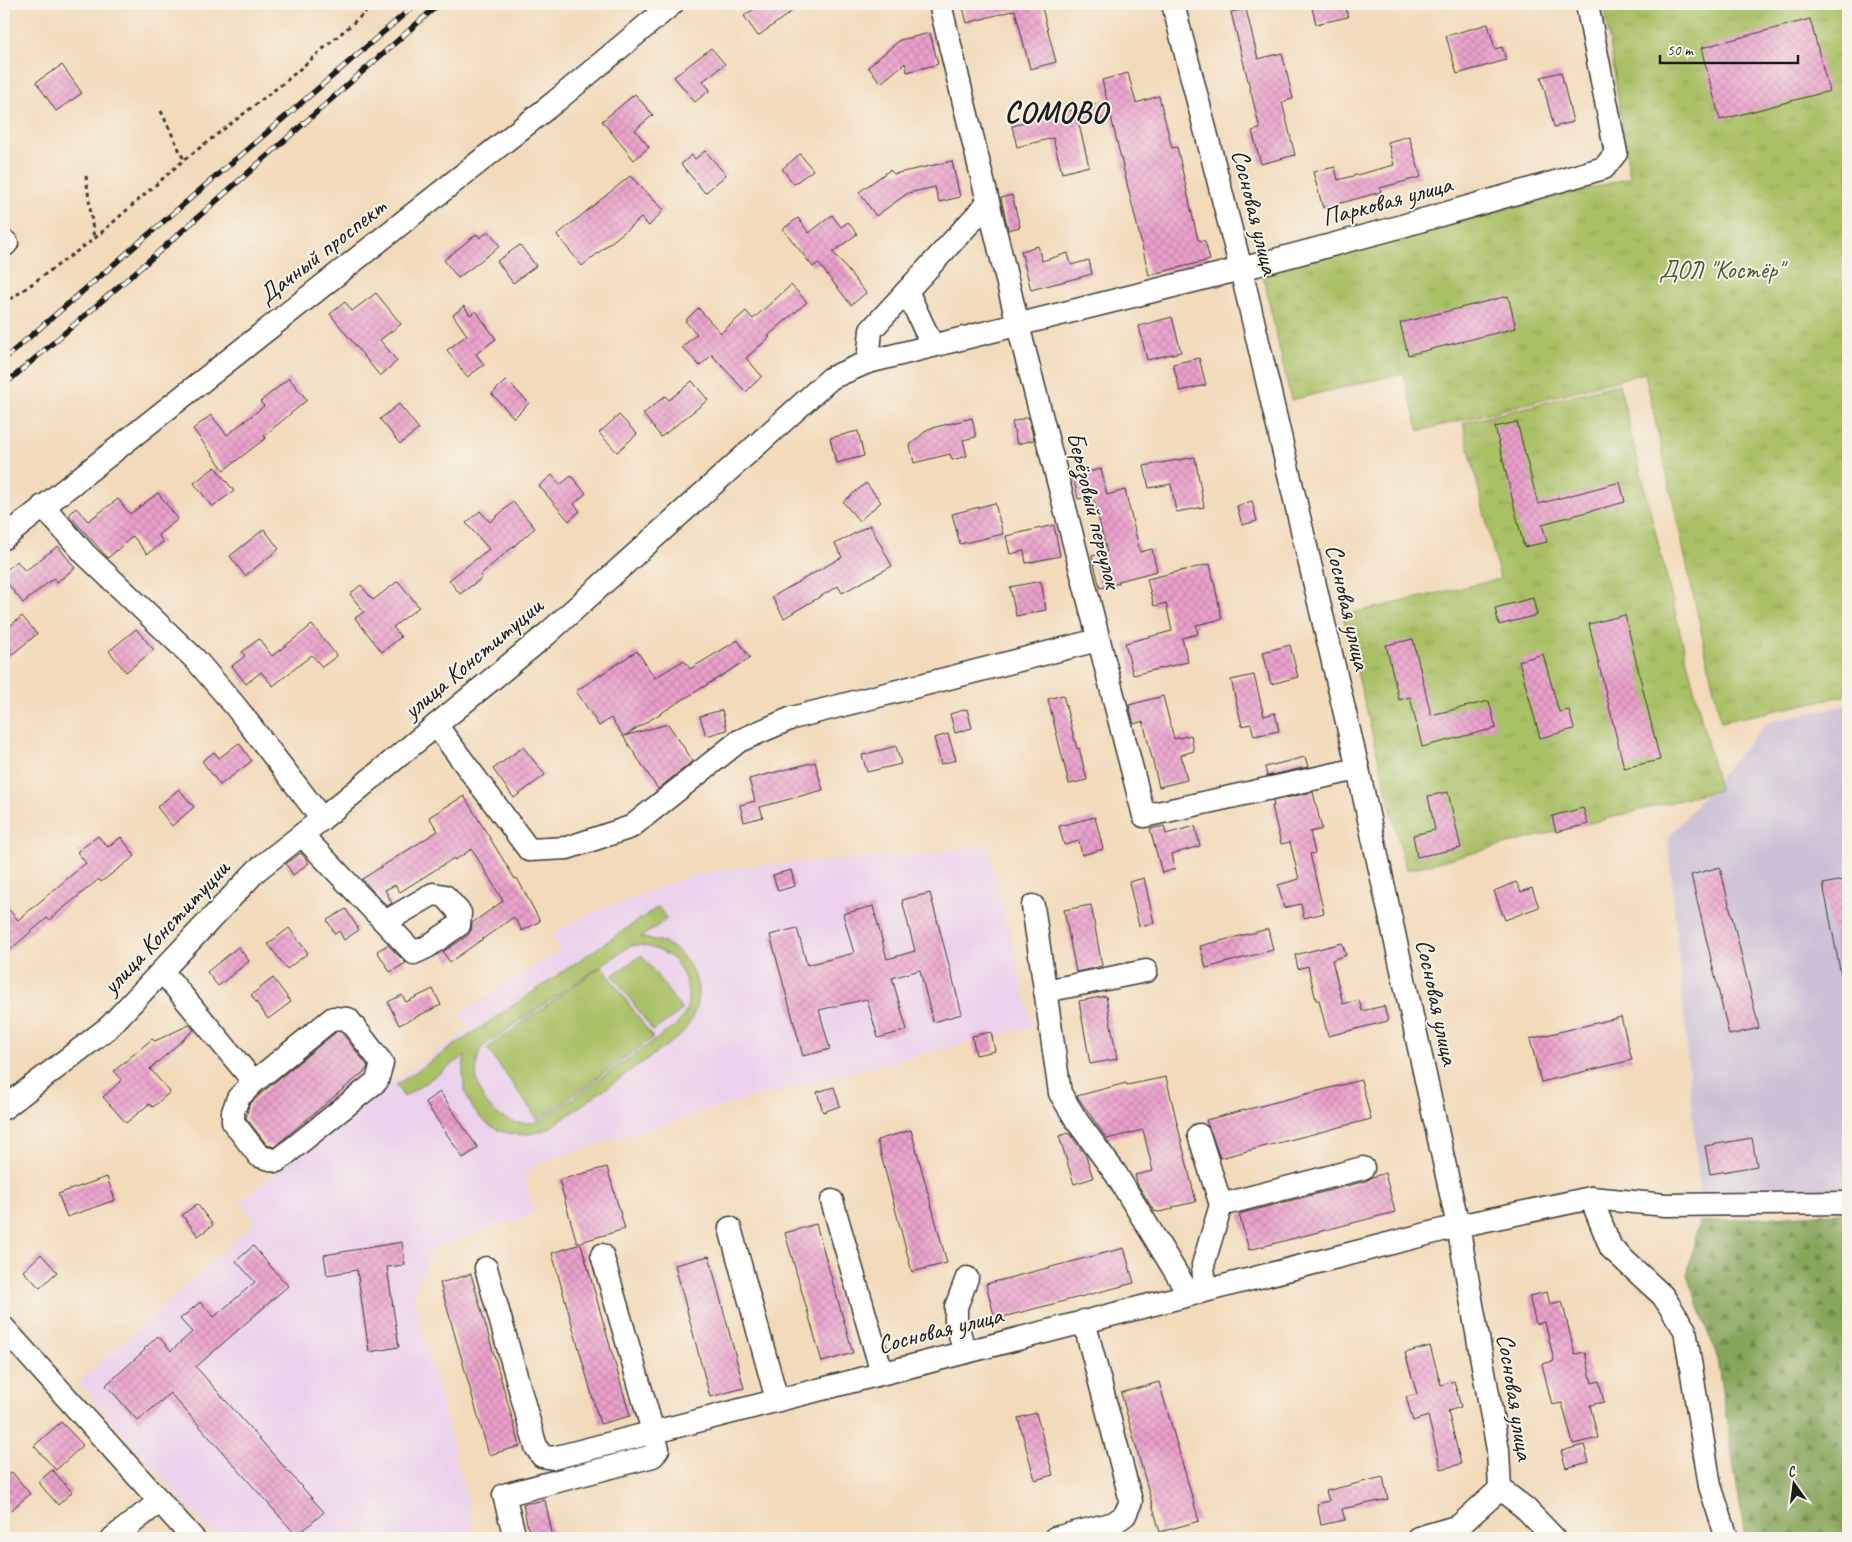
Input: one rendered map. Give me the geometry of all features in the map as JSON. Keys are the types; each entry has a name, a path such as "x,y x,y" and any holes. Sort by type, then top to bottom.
{"street":[{"name":"Дачный проспект","path":"4,538 556,101 672,4"},
{"name":"Берёзовый переулок","path":"940,4 1018,325 1144,816 1358,769"},
{"name":"Сосновая улица","path":"1173,4 1241,269 1358,769 1458,1226 1498,1450 1500,1489"},
{"name":"Парковая улица","path":"1018,325 1388,230 1604,168 1616,153 1587,4"},
{"path":"868,362 871,330 988,203"},
{"path":"907,291 932,345"},
{"name":"улица Конституции","path":"4,1108 109,1027 257,870 547,634 831,378 868,362 1018,325"},
{"path":"43,506 85,554 196,660 236,708 322,819"},
{"path":"436,725 529,850 567,848 631,826 739,741 792,718 1098,640"},
{"path":"302,835 385,922"},
{"path":"1033,906 1060,1093 1077,1121 1197,1292"},
{"path":"162,971 254,1082"},
{"path":"1045,992 1146,971"},
{"path":"333,1018 348,1019 382,1063 377,1081 277,1161 259,1156 233,1122 233,1112 238,1098 254,1082 333,1018"},
{"path":"1197,1292 1221,1205 1199,1135"},
{"path":"1221,1205 1363,1168"},
{"path":"1591,1198 1611,1248 1663,1296 1685,1330 1710,1486 1726,1534 1725,1538"},
{"name":"Сосновая улица","path":"486,1268 536,1447 542,1456 553,1458 1458,1226 1591,1198 1666,1205 1848,1203"},
{"path":"832,1201 882,1373"},
{"path":"730,1228 777,1400"},
{"path":"516,1538 504,1495 652,1456 658,1449 602,1254"},
{"path":"965,1352 956,1322 956,1307 967,1278"},
{"path":"1055,1538 1114,1523 1125,1515 1131,1501 1084,1321"},
{"path":"4,1328 193,1538"},
{"path":"1418,1538 1459,1526 1500,1489 1525,1508 1554,1538"},
{"path":"113,1538 160,1501"}],"path":[{"path":"4,304 94,239 184,160 286,81 375,4"},
{"path":"161,111 184,160"},
{"path":"86,176 94,239"}],"shaded area":[{"path":"1848,705 1848,1195 1700,1197 1668,838 1766,723"},
{"path":"987,844 1033,1026 748,1099 540,1162 525,1176 534,1214 432,1249 414,1297 470,1512 474,1538 216,1538 78,1383 255,1222 240,1202 361,1103 469,1030 460,1014 560,950 551,936 584,916 690,876 736,867 936,853"}],"green space":[{"name":"ДОЛ \"Костёр\"","path":"1604,4 1848,4 1848,695 1721,722 1645,373 1419,431 1403,373 1291,400 1262,271 1630,178"},
{"path":"1619,384 1719,790 1406,870 1343,615 1500,579 1463,423"},
{"path":"658,907 667,919 640,938 659,941 673,948 685,959 694,974 698,992 695,1010 680,1036 551,1127 532,1133 514,1134 498,1130 484,1121 473,1109 466,1093 463,1076 465,1056 404,1097 396,1085","holes":["640,945 659,950 669,956 675,961 684,976 688,1002 683,1017 675,1026 540,1121 513,1122 493,1110 485,1101 477,1080 476,1068 483,1046 630,946"]},
{"path":"642,955 682,1010 653,1031 613,975"},
{"path":"602,966 653,1038 538,1120 487,1048"},
{"path":"1848,1212 1848,1538 1745,1538 1716,1353 1687,1275 1699,1222"}],"building":[{"path":"761,4 802,4 758,36 744,16"},
{"path":"962,4 1041,4 1056,62 1030,69 1015,10 967,23"},
{"path":"1311,4 1345,4 1348,17 1316,24"},
{"path":"1246,9 1258,59 1282,53 1293,99 1282,102 1295,155 1261,164 1252,131 1260,129 1231,12"},
{"path":"1810,19 1829,91 1720,120 1701,48"},
{"path":"1488,24 1495,49 1502,47 1506,60 1457,74 1446,36"},
{"path":"930,33 938,64 907,72 905,63 881,83 868,67 900,40"},
{"path":"711,48 725,64 703,81 710,90 695,102 674,77"},
{"path":"62,65 82,93 56,111 36,82"},
{"path":"1561,72 1573,122 1554,127 1541,77"},
{"path":"1128,73 1136,103 1159,96 1172,148 1177,147 1198,240 1205,241 1210,260 1149,275 1111,117 1079,125 1089,166 1062,173 1053,138 1017,147 1012,126 1107,101 1102,80"},
{"path":"635,94 653,115 635,130 649,147 634,160 602,121"},
{"path":"1409,136 1421,177 1380,188 1381,192 1323,208 1313,172 1335,167 1338,180 1394,165 1388,142"},
{"path":"705,151 726,175 705,193 681,164 692,155 695,159"},
{"path":"800,154 813,170 794,184 782,169"},
{"path":"952,161 960,197 939,202 935,187 908,193 876,216 859,192 890,170 894,174"},
{"path":"630,176 664,210 649,226 641,218 582,266 557,235"},
{"path":"1012,195 1020,227 1008,230 1001,198"},
{"path":"832,215 841,227 848,222 857,234 833,252 866,293 851,305 818,263 813,267 783,229 798,218 809,233"},
{"path":"489,231 500,246 458,278 444,260 477,234 480,238"},
{"path":"520,245 536,266 513,283 497,261"},
{"path":"1038,246 1042,261 1068,253 1071,265 1089,260 1092,274 1031,290 1021,251"},
{"path":"791,285 807,302 746,358 762,376 746,392 712,355 700,366 682,347 697,334 685,321 698,308 721,333 746,311 753,319"},
{"path":"376,293 401,324 380,340 397,361 380,376 330,314 345,302 352,311"},
{"path":"1508,296 1516,328 1408,355 1400,323"},
{"path":"464,306 470,315 476,311 496,339 476,354 484,365 467,377 447,350 467,335 453,315"},
{"path":"1172,317 1181,352 1147,360 1139,326"},
{"path":"1199,358 1206,385 1180,391 1173,364"},
{"path":"289,378 307,400 264,436 266,438 224,470 193,429 211,415 227,435 264,406 260,402"},
{"path":"506,380 529,403 514,418 492,394"},
{"path":"692,381 708,400 661,437 643,414 665,396 669,400"},
{"path":"399,404 419,429 400,444 380,419"},
{"path":"619,415 637,434 617,452 599,433"},
{"path":"1028,417 1034,440 1017,444 1012,422"},
{"path":"972,418 976,437 963,440 967,456 952,460 950,454 914,463 910,445 928,429"},
{"path":"1517,422 1538,504 1620,482 1625,502 1542,524 1547,542 1524,547 1495,427"},
{"path":"858,431 864,456 836,463 830,438"},
{"path":"1195,457 1204,507 1176,512 1171,484 1149,488 1144,466"},
{"path":"215,467 234,491 212,507 194,483"},
{"path":"1101,469 1107,495 1125,490 1140,552 1152,549 1157,571 1100,588 1092,556 1107,552 1093,496 1078,499 1073,475"},
{"path":"552,475 560,485 571,476 586,493 574,504 580,511 569,521 539,486"},
{"path":"866,483 881,502 859,521 843,502"},
{"path":"158,493 178,519 158,535 163,542 147,554 133,536 108,558 69,515 76,508 88,521 118,499 130,514"},
{"path":"1252,501 1257,521 1242,525 1237,506"},
{"path":"513,502 535,528 480,575 482,578 460,594 449,580 489,549 466,523 480,511 490,522"},
{"path":"995,503 1003,534 960,544 952,514"},
{"path":"870,525 892,566 842,593 838,586 784,618 772,597 842,557 835,544"},
{"path":"1054,525 1060,556 1026,563 1024,551 1010,554 1006,536"},
{"path":"264,529 279,549 245,576 230,556"},
{"path":"58,546 75,568 57,582 54,578 23,603 4,579 4,572 17,561 25,571"},
{"path":"1210,564 1222,619 1196,625 1198,634 1182,638 1188,662 1133,675 1125,643 1172,631 1166,603 1154,606 1147,579"},
{"path":"398,581 419,607 393,627 401,637 382,652 355,618 364,612 350,594 361,585 373,600"},
{"path":"1041,581 1046,610 1016,616 1010,587"},
{"path":"1533,598 1537,615 1499,625 1495,608"},
{"path":"1625,615 1660,760 1624,768 1589,624"},
{"path":"22,616 37,634 4,661 4,631"},
{"path":"312,625 337,656 322,667 312,655 273,686 261,672 246,684 232,666 245,656 242,652 259,639 272,656"},
{"path":"136,629 154,650 126,672 109,651"},
{"path":"1413,639 1431,715 1489,701 1496,728 1422,747 1410,697 1399,700 1386,645"},
{"path":"738,640 750,658 624,736 668,724 693,761 658,789 611,718 599,726 576,691 637,651 655,678 684,660 690,669"},
{"path":"1290,645 1298,677 1271,684 1263,652"},
{"path":"1543,654 1559,712 1569,710 1574,729 1540,738 1519,661"},
{"path":"1254,675 1264,716 1275,713 1279,731 1254,736 1251,724 1242,726 1231,680"},
{"path":"1063,695 1087,780 1069,784 1048,699"},
{"path":"1163,696 1174,739 1191,735 1194,751 1181,755 1187,780 1159,787 1143,721 1134,724 1129,705"},
{"path":"967,709 972,728 955,733 950,714"},
{"path":"722,710 727,730 706,736 700,716"},
{"path":"948,734 956,760 941,764 934,738"},
{"path":"239,743 252,761 220,785 202,761 214,752 219,758"},
{"path":"896,746 901,764 867,772 862,755"},
{"path":"523,747 545,775 514,798 493,769"},
{"path":"1305,757 1308,767 1267,776 1265,767"},
{"path":"815,762 823,790 760,807 763,817 744,822 740,805 755,801 749,779"},
{"path":"179,789 194,807 172,826 157,807"},
{"path":"1313,792 1322,829 1310,832 1315,853 1310,854 1324,913 1304,918 1301,904 1284,908 1278,885 1299,879 1290,842 1281,844 1272,806 1274,806 1273,801"},
{"path":"1448,792 1461,848 1417,857 1413,835 1435,830 1428,796"},
{"path":"464,796 515,879 517,878 540,921 522,931 514,917 450,962 443,952 467,936 471,931 472,923 503,901 472,849 455,860 454,858 400,892 395,885 385,890 392,903 387,906 362,879 438,831 429,817"},
{"path":"1583,808 1588,824 1556,832 1552,816"},
{"path":"1095,817 1103,849 1082,855 1079,841 1064,845 1059,826"},
{"path":"1164,826 1166,834 1195,826 1200,846 1172,854 1175,869 1162,873 1150,829"},
{"path":"98,836 108,847 121,837 135,856 101,882 99,879 49,920 47,918 4,955 4,904 18,920 86,863 77,852"},
{"path":"301,853 309,863 293,875 286,864"},
{"path":"1720,867 1759,1028 1729,1035 1691,875"},
{"path":"791,870 795,886 778,891 773,875"},
{"path":"1144,878 1154,923 1139,926 1129,882"},
{"path":"1848,879 1848,975 1841,975 1823,884"},
{"path":"1516,882 1521,892 1532,888 1539,907 1505,920 1494,891"},
{"path":"930,893 962,1014 933,1022 920,970 892,978 907,1030 878,1038 867,999 819,1010 830,1049 803,1056 770,935 797,928 807,965 854,953 843,914 873,906 887,959 915,951 902,900"},
{"path":"1091,905 1102,966 1076,972 1064,910"},
{"path":"346,909 359,930 344,940 339,931 335,934 327,920"},
{"path":"289,928 308,953 287,969 268,944"},
{"path":"1268,929 1273,950 1206,968 1200,946"},
{"path":"1342,943 1346,955 1332,960 1343,1004 1359,1000 1362,1011 1384,1006 1388,1021 1328,1036 1319,1000 1316,1000 1308,966 1298,969 1295,955"},
{"path":"388,945 406,963 390,972 377,951"},
{"path":"238,947 249,961 218,986 207,972"},
{"path":"273,978 291,1002 268,1019 251,995"},
{"path":"433,989 441,1005 399,1025 388,1002 402,995 406,1002"},
{"path":"1106,996 1117,1059 1090,1064 1079,1001"},
{"path":"1621,1017 1632,1060 1541,1082 1530,1039"},
{"path":"189,1025 194,1030 150,1069 170,1092 153,1107 149,1104 126,1123 103,1097 122,1080 114,1071 152,1039 155,1041"},
{"path":"337,1031 341,1032 368,1066 366,1070 274,1147 267,1145 246,1118 249,1105"},
{"path":"991,1032 995,1051 976,1055 972,1036"},
{"path":"1166,1077 1196,1202 1159,1212 1154,1211 1137,1183 1135,1175 1153,1171 1143,1130 1107,1139 1077,1096 1126,1083 1127,1085"},
{"path":"1361,1080 1371,1119 1220,1158 1206,1120"},
{"path":"834,1087 840,1106 823,1112 817,1092"},
{"path":"440,1092 478,1148 463,1158 425,1102"},
{"path":"911,1130 947,1263 912,1272 877,1140"},
{"path":"1069,1133 1086,1156 1093,1178 1074,1184 1059,1136"},
{"path":"1752,1138 1757,1166 1710,1174 1705,1146"},
{"path":"607,1167 625,1229 577,1243 559,1180"},
{"path":"1385,1173 1395,1212 1249,1250 1239,1214 1366,1181"},
{"path":"107,1177 115,1200 67,1217 58,1194"},
{"path":"197,1204 213,1225 198,1236 182,1215"},
{"path":"816,1224 853,1353 822,1362 785,1233"},
{"path":"402,1242 405,1265 387,1267 399,1347 369,1352 357,1270 327,1275 324,1255"},
{"path":"581,1244 630,1416 600,1424 552,1253"},
{"path":"253,1246 288,1286 196,1367 324,1512 297,1536 170,1393 138,1421 106,1385 158,1336 171,1351 192,1332 180,1319 200,1302 214,1317 255,1282 236,1261"},
{"path":"1124,1248 1134,1283 995,1319 986,1284"},
{"path":"41,1254 57,1272 40,1288 23,1271"},
{"path":"709,1256 744,1388 710,1397 675,1265"},
{"path":"471,1274 520,1446 489,1455 440,1283"},
{"path":"1547,1292 1550,1304 1562,1301 1575,1354 1585,1352 1592,1383 1599,1381 1604,1402 1590,1405 1598,1438 1573,1444 1562,1403 1552,1405 1542,1364 1554,1361 1545,1322 1536,1324 1529,1296"},
{"path":"1430,1346 1441,1385 1454,1381 1461,1407 1448,1411 1461,1464 1441,1469 1428,1416 1413,1421 1406,1397 1417,1394 1405,1353"},
{"path":"1159,1382 1199,1521 1160,1532 1121,1393"},
{"path":"1036,1413 1053,1475 1035,1480 1018,1418"},
{"path":"61,1422 83,1445 56,1470 34,1446"},
{"path":"1584,1445 1589,1462 1566,1468 1561,1451"},
{"path":"52,1470 72,1492 58,1505 38,1482"},
{"path":"12,1472 30,1494 11,1510 4,1501 4,1479"},
{"path":"1383,1477 1388,1499 1342,1509 1345,1520 1321,1525 1317,1504 1329,1501 1326,1491"},
{"path":"545,1500 553,1538 530,1538 523,1504"}],"railway":[{"path":"4,359 416,4"},
{"path":"4,385 146,263 439,4"}],"district":[{"name":"СОМОВО","path":"1056,112"}]}
